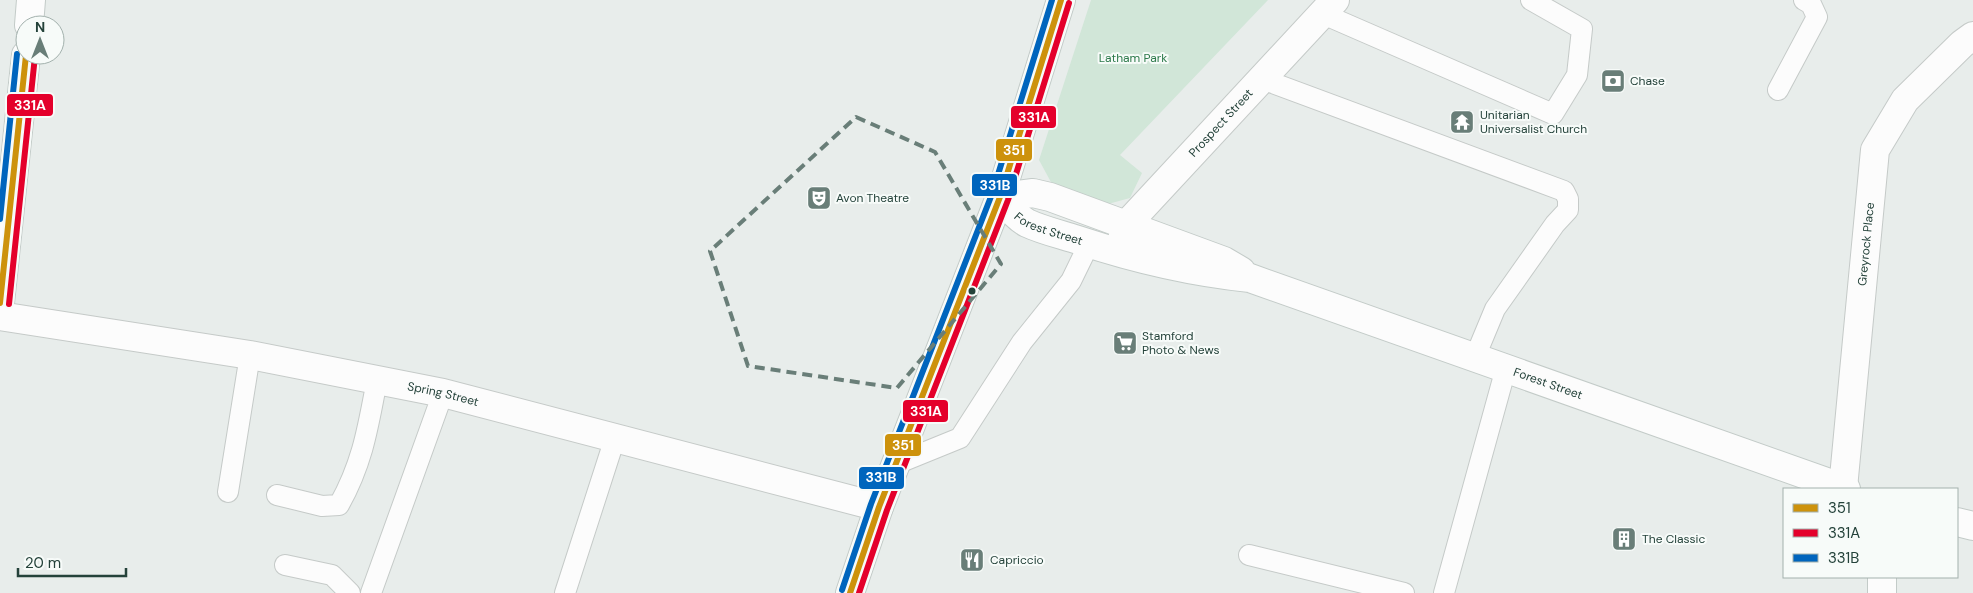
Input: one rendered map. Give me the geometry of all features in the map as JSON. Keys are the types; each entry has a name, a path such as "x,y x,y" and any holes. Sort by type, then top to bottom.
{"street":[{"path":"30,15 31,0"},
{"path":"850,593 879,507 1000,197 1061,0"},
{"name":"Prospect Street","path":"1118,252 1127,224 1329,7"},
{"name":"Greyrock Place","path":"1844,488 1875,150 1904,100 1962,44 1973,36"},
{"path":"0,303 3,240 25,65"},
{"name":"Forest Street","path":"1000,197 1036,194 1127,224 1224,260 1250,278"},
{"name":"Forest Street","path":"1000,197 1016,215 1026,222 1089,244 1202,273 1250,278 1841,488"},
{"name":"Spring Street","path":"0,316 250,355 443,394 879,507"},
{"path":"1958,522 1973,526"},
{"path":"1882,578 1882,593"}],"lane":[{"path":"1329,7 1553,114 1577,74 1582,29 1531,0"},
{"path":"1778,90 1814,25 1815,11 1811,4 1804,0"},
{"path":"1262,79 1564,191 1568,199 1568,210 1555,224 1495,309 1475,357"},
{"path":"896,464 960,438 1022,342 1070,281 1089,244"},
{"path":"228,492 250,355"},
{"path":"1444,593 1506,368"},
{"path":"277,495 322,506 339,505 354,479 364,450 377,380"},
{"path":"371,593 443,394"},
{"path":"565,593 615,438"},
{"path":"1249,555 1404,593"},
{"path":"285,565 332,575 350,593"}],"highlighted area":[{"path":"856,117 935,152 1001,264 897,388 748,366 710,251"}],"green space":[{"name":"Latham Park","path":"1091,0 1268,0 1120,155 1142,173 1130,198 1108,204 1052,184 1039,160"}],"transit line":[{"name":"331B","path":"842,590 871,504 992,194 1052,0"},
{"name":"351","path":"850,593 879,507 1000,197 1061,0"},
{"name":"331A","path":"859,593 887,510 1008,200 1069,3"},
{"name":"331B","path":"0,219 16,65"},
{"name":"351","path":"0,303 25,65"},
{"name":"331A","path":"9,304 34,65"}],"place":[{"name":"Chase","path":"1613,81"},
{"name":"Unitarian Universalist Church","path":"1462,122"},
{"name":"Avon Theatre","path":"819,198"},
{"name":"Stamford Photo & News","path":"1125,343"},
{"name":"The Classic","path":"1624,539"},
{"name":"Capriccio","path":"972,560"}]}
